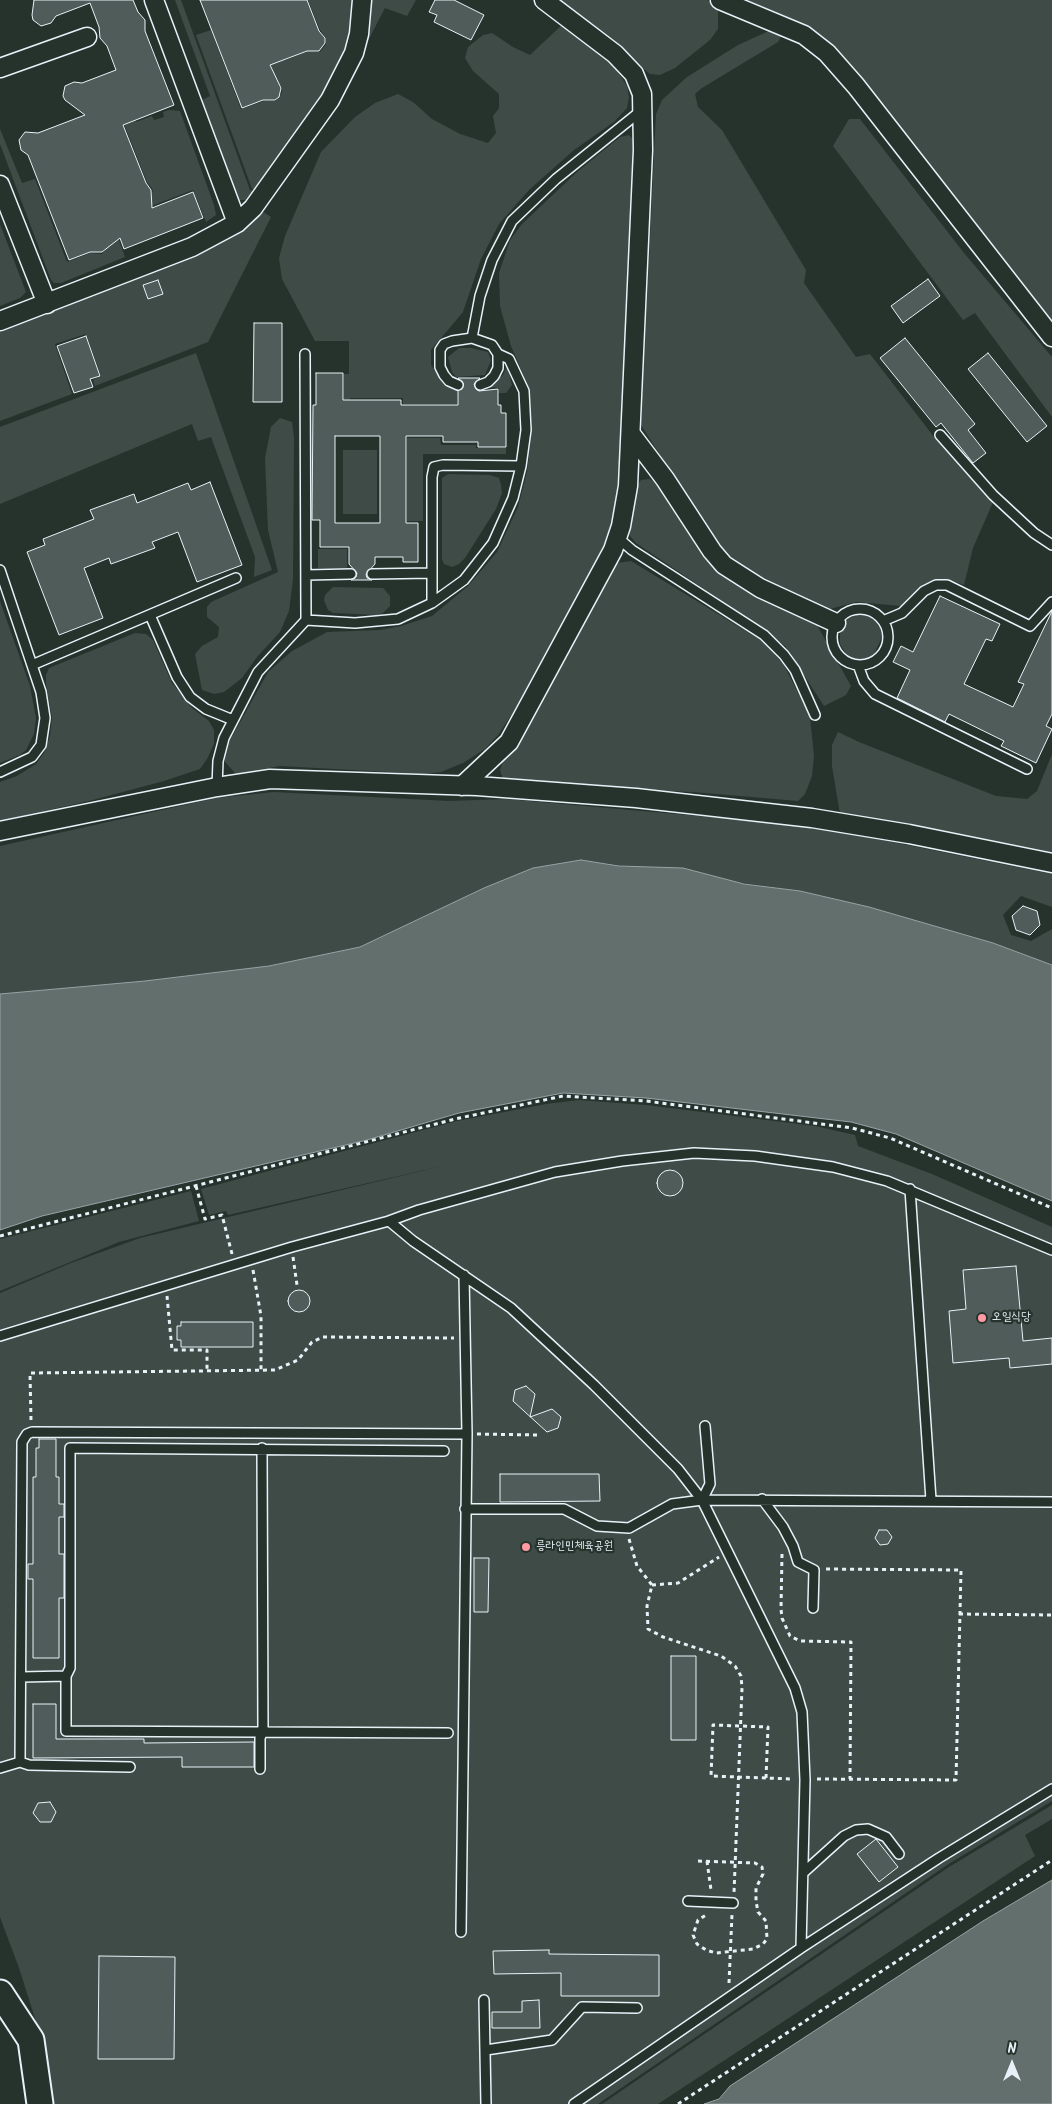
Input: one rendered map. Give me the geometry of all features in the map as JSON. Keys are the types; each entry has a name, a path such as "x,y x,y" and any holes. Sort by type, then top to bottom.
{"street":[{"path":"154,0 237,223"},
{"path":"0,321 192,247 237,223 262,199 330,100 354,53 359,34 362,0"},
{"path":"462,786 510,742 617,537 628,486 643,150 642,94 634,74 622,60 544,0"},
{"path":"720,0 804,35 827,53 856,86 1052,337"},
{"path":"0,68 88,36"},
{"path":"0,184 46,304"},
{"path":"631,434 665,479 712,551 724,565 760,588 836,623"},
{"path":"0,831 217,787 270,779 462,786 636,798 812,818 909,834 1052,863"},
{"path":"0,1993 31,2040 40,2104"}],"lane":[{"path":"472,338 480,296 489,269 512,221 556,179 642,110"},
{"path":"306,620 355,623 398,619 432,603 464,580 493,543 513,498 521,466 526,430 524,391 510,359 498,354 492,345 472,338 444,344 440,350 440,367 444,375 449,381 458,384"},
{"path":"217,787 218,761 224,738 258,672 306,620 305,354"},
{"path":"480,384 488,382 494,376 498,368 498,354"},
{"path":"940,436 993,495 1034,533 1052,545"},
{"path":"432,603 432,477 434,467 443,464 521,466"},
{"path":"617,537 632,550 764,635 784,655 795,670 815,715"},
{"path":"0,570 41,692 45,718 44,733 40,745 32,757 0,772"},
{"path":"306,574 351,574"},
{"path":"372,574 431,574"},
{"path":"32,665 236,578"},
{"path":"883,621 902,613 924,591 936,585 947,586 1030,626 1052,602"},
{"path":"863,609 871,611 883,621 888,636 885,651 873,662 858,665 843,659 834,646 832,638 836,623 847,612 863,609"},
{"path":"150,615 177,677 190,697 206,709 233,720"},
{"path":"858,665 864,681 875,694 1028,769"},
{"path":"0,1336 234,1264 555,1172 622,1160 694,1153 755,1156 833,1168 887,1180 1052,1250"},
{"path":"910,1189 931,1500"},
{"path":"389,1220 413,1241 511,1308 594,1385 678,1469 702,1500 795,1688 802,1712 805,1780 801,1948"},
{"path":"461,1932 467,1434 464,1275"},
{"path":"702,1500 710,1484 704,1426"},
{"path":"20,1762 22,1442 27,1434 32,1432 467,1434"},
{"path":"444,1451 262,1448 70,1448 70,1668 66,1676 66,1731 448,1733"},
{"path":"260,1770 260,1738 263,1731 262,1448"},
{"path":"762,1499 783,1527 794,1546 798,1562 814,1570 813,1608"},
{"path":"465,1509 564,1509 597,1526 629,1528 672,1504 702,1500 1052,1502"},
{"path":"21,1677 66,1676"},
{"path":"0,1768 20,1762 29,1765 130,1767"},
{"path":"574,2104 801,1948 939,1858 1052,1789"},
{"path":"803,1873 844,1836 856,1830 868,1829 886,1837 899,1854"},
{"path":"688,1901 733,1903"},
{"path":"484,2000 486,2104"},
{"path":"486,2050 552,2040 582,2007 637,2008"}],"path":[{"path":"0,1236 473,1115 544,1099 580,1096 646,1101 852,1128 898,1141 1052,1208"},
{"path":"196,1186 205,1219 222,1216 234,1264"},
{"path":"292,1247 297,1285"},
{"path":"251,1259 261,1316 261,1370"},
{"path":"164,1285 169,1308 172,1350 207,1350 207,1370"},
{"path":"32,1432 30,1373 261,1370 286,1367 298,1360 312,1342 323,1337 465,1338"},
{"path":"467,1434 539,1435"},
{"path":"629,1528 630,1544 637,1566 652,1585"},
{"path":"794,1546 782,1551 781,1609 782,1618 790,1636 800,1641 851,1642 850,1778"},
{"path":"652,1585 678,1583 727,1552"},
{"path":"766,1778 768,1727 713,1725 711,1776 805,1780 850,1778 956,1780 960,1570 814,1570"},
{"path":"652,1585 647,1606 648,1629 663,1637 721,1656 735,1666 740,1676 742,1688 729,1986 731,1996"},
{"path":"959,1614 1052,1615"},
{"path":"678,2104 1052,1860"}],"shaded area":[{"path":"175,0 181,0 250,190 256,193 250,200 237,200 201,104 202,100 210,96"},
{"path":"245,0 262,0 286,60 307,51 320,52 326,44 326,38 320,30 308,0 353,0 347,51 323,98 257,191 252,189 196,35 211,30 241,109 264,101 276,101 282,93 282,87 276,80"},
{"path":"368,0 416,0 407,16 385,8 360,56"},
{"path":"557,0 707,0 715,3 718,8 718,29 710,40 675,68 660,75 650,74"},
{"path":"746,0 1052,0 1052,326 825,38 787,17"},
{"path":"563,24 604,56 617,71 627,86 629,97 627,108 614,122 574,150 529,190 499,224 481,259 463,312 431,350 431,365 442,381 458,391 457,404 403,404 403,398 350,398 350,404 344,404 344,374 349,374 349,341 315,341 282,279 279,258 285,236 321,152 355,117 375,103 398,94 413,102 432,119 460,134 488,143 496,133 493,116 499,108 499,94 473,71 465,58 468,47 483,35 492,33 513,47 530,55"},
{"path":"771,30 781,31 778,42 702,88 695,94 698,107 722,130 806,270 804,283 856,357 870,354 934,437 993,502 973,548 964,585 948,579 935,579 918,589 909,601 901,606 856,602 830,609 820,607 751,575 731,560 717,545 641,425 656,114 662,100 687,77 738,45"},
{"path":"120,81 136,122 152,116 154,120 164,117 163,112 169,110 180,111 216,215 206,222 193,190 112,221 125,257 61,283 54,283 51,280 0,144 0,129 22,183 35,179 67,262 90,253 102,254 109,245 109,240 103,232 71,149 66,150 61,136 80,129 112,212 133,203 141,205 150,201 153,190 147,182 114,99 110,100 105,87"},
{"path":"849,119 860,119 964,253 1052,357 1052,417 975,313 963,320 833,146"},
{"path":"629,135 635,141 624,430 614,520 603,547 512,714 498,735 485,749 463,763 441,772 424,774 280,766 236,774 225,762 224,755 229,742 268,672 292,651 327,632 380,630 401,626 432,616 468,586 497,552 518,507 527,472 532,431 530,390 511,346 500,306 499,273 510,240 522,224 577,172 620,137"},
{"path":"260,210 271,217 208,342 95,386 93,380 101,376 86,334 55,344 72,394 0,421 0,330 220,244 243,230"},
{"path":"0,224 26,292 20,298 0,306"},
{"path":"459,348 471,348 488,352 491,360 485,375 456,377 452,372 448,357"},
{"path":"196,353 272,570 254,577 255,557 211,437 198,441 192,424 0,504 0,427"},
{"path":"507,366 512,385 506,393 499,393 499,388 489,387 503,375"},
{"path":"280,418 292,422 294,437 293,579 289,611 280,632 257,657 242,678 224,692 214,694 202,690 195,654 202,646 218,637 219,627 207,617 207,607 211,602 278,572 268,530 265,458 271,427"},
{"path":"407,438 440,438 441,445 476,445 476,448 506,448 506,454 423,454 423,521 407,521"},
{"path":"343,450 377,450 377,514 343,514"},
{"path":"448,474 490,475 499,478 502,493 496,509 465,558 459,564 452,567 444,564 442,559 442,478"},
{"path":"649,479 659,483 706,555 817,625 851,686 846,695 824,706 785,646 765,630 636,543 630,536 628,527 637,485 641,480"},
{"path":"318,549 347,549 347,568 318,568"},
{"path":"631,561 764,642 784,665 810,717 814,756 812,776 805,794 798,801 693,792 571,787 503,779 500,770 503,761 513,749 616,563"},
{"path":"333,587 383,588 390,596 390,606 383,613 377,615 333,613 328,610 324,600 325,595"},
{"path":"0,601 30,686 36,718 34,734 26,750 20,755 0,763"},
{"path":"857,615 873,616 882,631 882,637 874,654 867,659 857,661 848,657 840,644 840,633 841,625 846,619"},
{"path":"135,633 146,634 153,640 172,683 192,708 209,721 214,730 214,744 200,769 164,781 89,801 0,821 0,782 17,776 36,764 44,753 50,736 52,718 46,684 46,675 49,668"},
{"path":"838,732 996,796 1027,799 1037,791 1052,754 1052,854 840,814 832,766 832,745"},
{"path":"274,792 449,801 506,799 812,826 1052,874 1052,907 1021,896 1003,915 1011,935 1031,941 1052,929 1052,965 993,943 869,907 800,891 581,860 533,868 484,888 360,947 269,966 145,981 0,994 0,846 216,798"},
{"path":"581,860 619,866 683,868 744,884 800,891 869,907 993,943 1052,965 1052,1201 896,1134 851,1122 646,1098 563,1093 459,1113 367,1140 42,1216 0,1230 0,994 145,981 269,966 360,947 484,888 533,868"},
{"name":"릉라인민체육공원","path":"579,1100 646,1105 815,1126 855,1135 858,1146 932,1174 1052,1227 1052,1801 947,1865 598,2104 53,2104 46,2053 19,1968 0,1917 0,1293 71,1263 140,1238 447,1165 228,1215 226,1211 209,1215 201,1189 457,1121 546,1104"},
{"path":"191,1191 199,1221 119,1242 0,1291 0,1239"},
{"path":"1052,1805 1052,1819 1025,1835 1035,1856 658,2104 602,2104 949,1867"},
{"path":"1052,1880 1052,2104 704,2104 719,2099 730,2086 983,1921"}],"building":[{"path":"34,0 133,0 138,12 145,20 145,31 174,105 123,125 146,183 151,190 152,208 193,192 203,218 124,249 120,238 102,252 90,252 69,260 28,155 21,150 19,140 25,132 38,133 85,115 65,100 63,96 65,86 74,82 82,83 116,70 107,46 100,38 99,27 90,3 56,16 51,23 41,26 33,20"},
{"path":"200,0 307,0 319,31 325,38 325,43 319,51 307,51 270,65 281,88 279,97 275,100 263,100 242,108"},
{"path":"435,0 454,0 484,15 471,40 434,22 437,15 429,12"},
{"path":"928,279 940,296 903,323 891,306"},
{"path":"158,280 163,294 148,299 143,285"},
{"path":"254,323 282,323 282,402 253,402"},
{"path":"86,336 100,376 90,379 93,387 74,393 57,346"},
{"path":"905,338 975,424 968,430 986,453 973,463 941,423 936,427 880,358"},
{"path":"988,353 1047,426 1027,442 968,369"},
{"path":"316,373 343,373 343,400 401,400 401,405 458,405 458,391 464,385 458,378 480,378 474,384 479,391 498,389 498,405 501,405 501,413 506,413 506,447 478,447 478,442 443,442 443,436 406,436 406,523 418,523 418,562 403,562 403,557 375,557 375,564 366,574 367,578 372,580 351,580 356,577 357,573 349,564 349,547 320,547 320,520 312,520 313,405 316,405","holes":["335,436 380,436 380,523 335,523"]},
{"path":"210,482 242,565 197,582 178,532 152,542 155,548 111,564 109,558 84,568 103,618 59,635 27,552 45,545 43,539 94,519 90,510 134,494 137,503 188,483 191,490"},
{"path":"940,596 1000,624 992,641 986,639 964,684 1013,707 1024,684 1018,682 1052,611 1052,714 1046,726 1052,729 1036,763 1001,746 1004,741 949,714 945,722 897,698 910,670 893,662 901,646 913,652"},
{"path":"1023,906 1037,911 1040,925 1030,935 1016,930 1012,916"},
{"path":"670,1170 679,1174 683,1183 679,1192 670,1196 661,1192 657,1183 661,1174"},
{"path":"1016,1266 1023,1341 1052,1338 1052,1364 1010,1368 1009,1358 953,1363 949,1311 966,1309 963,1270"},
{"path":"299,1290 307,1293 310,1301 307,1309 299,1312 291,1309 288,1301 291,1293"},
{"path":"181,1322 253,1322 253,1347 181,1347 181,1340 177,1340 177,1326 181,1326"},
{"path":"526,1386 535,1394 530,1417 513,1401 515,1390"},
{"path":"552,1409 561,1417 558,1428 547,1432 530,1417"},
{"path":"39,1439 56,1439 56,1477 59,1477 59,1504 64,1504 64,1517 59,1517 59,1554 64,1554 64,1598 59,1598 59,1658 33,1658 33,1579 28,1579 28,1564 33,1564 33,1477 36,1477 36,1448 39,1448"},
{"path":"500,1474 599,1474 600,1501 500,1502"},
{"path":"879,1530 887,1530 892,1537 888,1544 880,1545 875,1538"},
{"path":"474,1558 489,1558 488,1612 474,1612"},
{"path":"671,1656 696,1656 696,1740 671,1740"},
{"path":"33,1704 56,1704 56,1739 144,1739 144,1743 254,1742 254,1767 182,1767 182,1757 33,1758"},
{"path":"50,1802 56,1812 51,1822 40,1822 33,1813 38,1803"},
{"path":"876,1839 898,1867 879,1882 857,1854"},
{"path":"549,1950 549,1954 659,1955 659,1996 561,1996 561,1973 494,1974 493,1951"},
{"path":"99,1956 175,1957 174,2059 98,2059"},
{"path":"539,2000 540,2028 492,2028 492,2012 522,2012 522,2001"}],"place":[{"name":"오일식당","path":"982,1318"},
{"name":"릉라인민체육공원","path":"526,1547"}]}
